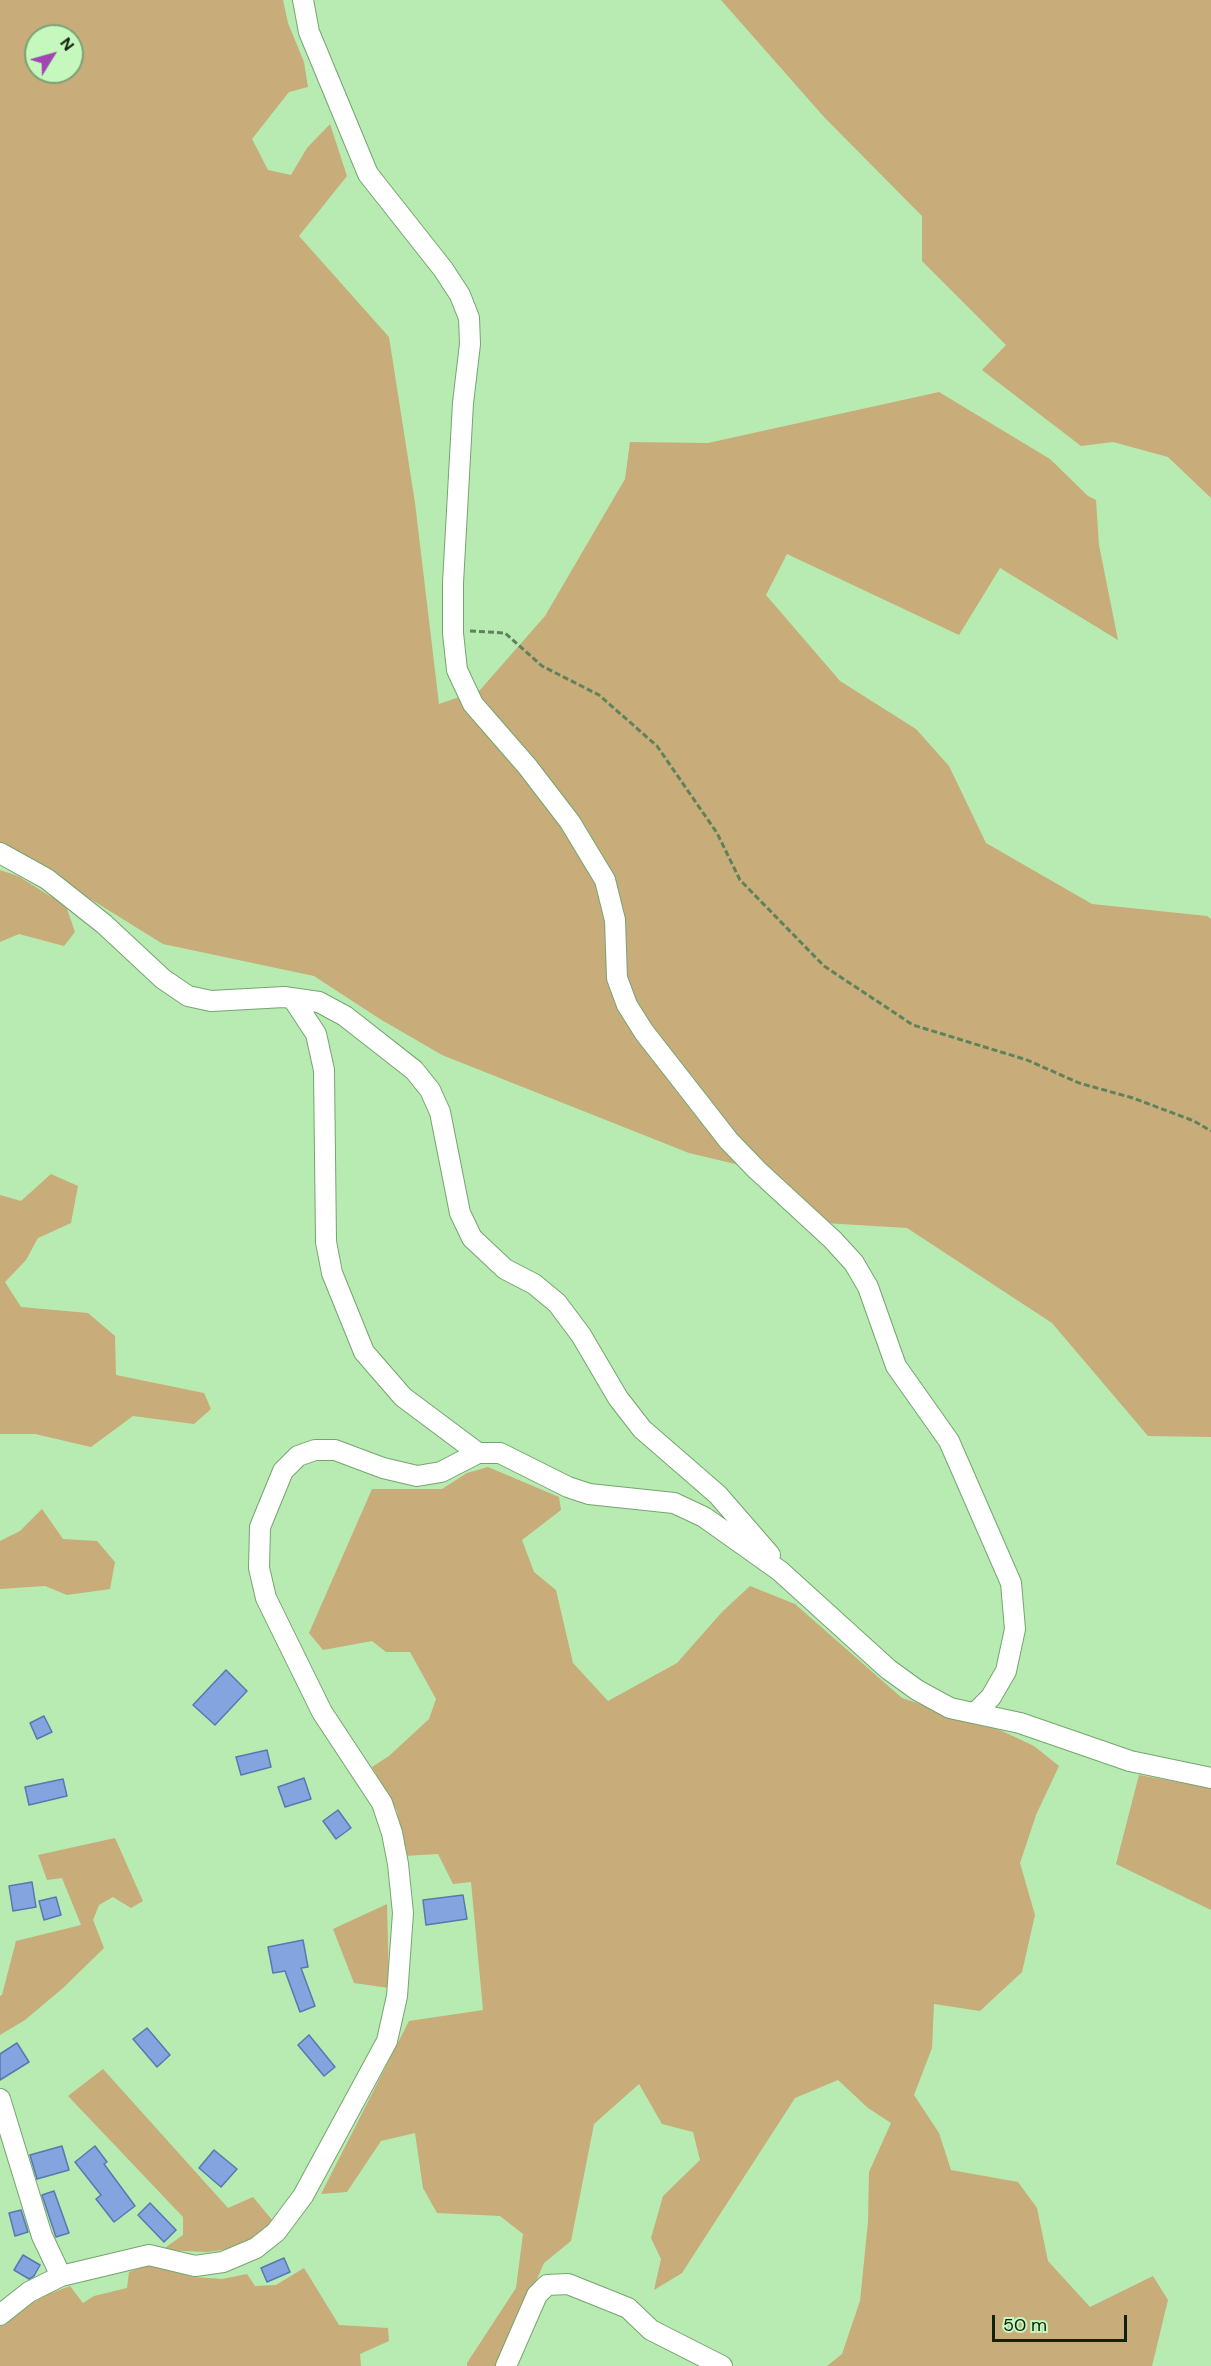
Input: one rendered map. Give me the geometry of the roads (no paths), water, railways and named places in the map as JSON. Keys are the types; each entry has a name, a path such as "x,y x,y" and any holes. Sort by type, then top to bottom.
{"street":[{"path":"303,0 309,32 368,174 443,269 460,295 469,318 470,344 463,403 453,573 453,633 457,670 473,704 527,766 591,854 605,880 613,911 617,978 627,1005 670,1068 729,1140 854,1263 868,1287 896,1366 949,1441 1011,1582 1015,1629 1006,1671 991,1697 976,1712"},
{"path":"0,853 47,879 104,924 164,979 188,996 211,1001 293,999 318,1002 345,1016 414,1070 430,1090 440,1112 460,1213 472,1238 504,1269 534,1284 557,1303 581,1335 618,1398 642,1429 718,1495 770,1554 780,1571"},
{"path":"293,999 316,1034 324,1070 326,1242 332,1273 364,1352 403,1397 478,1452 500,1454 568,1487 589,1494 674,1503 704,1517 780,1571 888,1669 917,1690 950,1708 1020,1723 1130,1761 1211,1778"},
{"path":"0,2315 29,2292 61,2276 149,2255 195,2266 223,2262 256,2248 276,2232 303,2196 387,2041 397,1996 402,1913 398,1864 392,1833 382,1803 322,1712 266,1598 259,1568 260,1527 283,1471 298,1456 315,1450 335,1450 383,1468 417,1476 441,1472 478,1452"},
{"path":"0,2099 42,2236 61,2276"},
{"path":"506,2366 537,2295 547,2285 568,2284 628,2308 651,2330 722,2366"}]}
